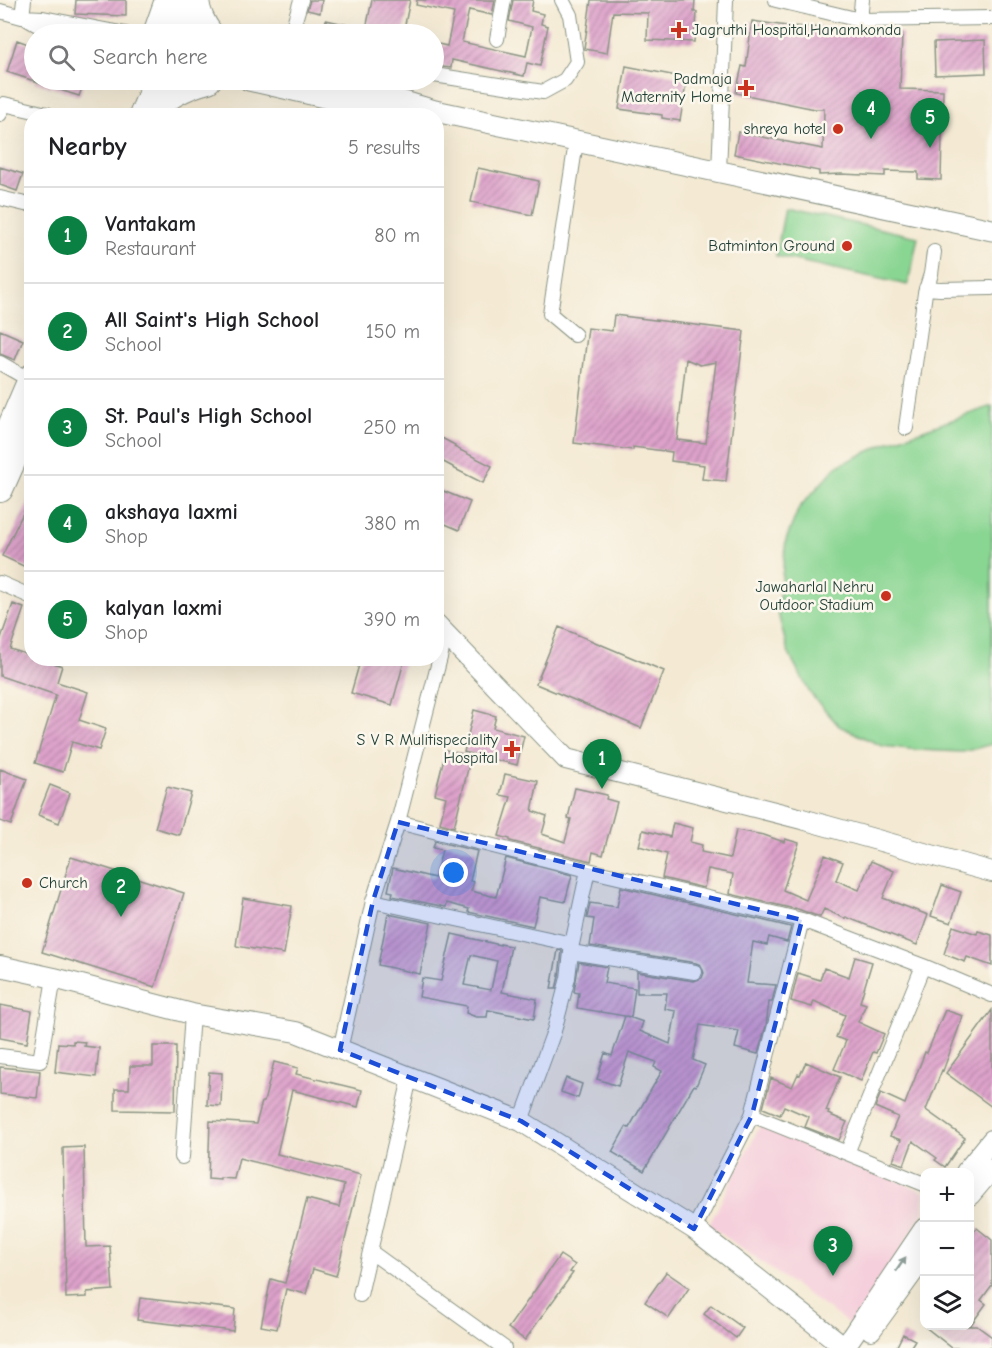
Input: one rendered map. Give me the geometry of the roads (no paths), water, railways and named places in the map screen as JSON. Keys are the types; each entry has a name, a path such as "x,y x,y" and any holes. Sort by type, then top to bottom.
{"highway":[{"path":"160,24 168,0"},
{"path":"180,24 188,0"},
{"path":"196,0 203,24"},
{"path":"128,108 135,90"},
{"path":"145,108 153,90"},
{"path":"154,108 178,90"},
{"path":"0,452 24,395"},
{"path":"0,489 24,436"}],"main road":[{"path":"293,90 355,104 386,108"},
{"path":"361,90 419,108"},
{"path":"444,115 992,230"}],"street":[{"path":"22,17 24,0"},
{"path":"294,24 302,0"},
{"path":"497,39 504,0"},
{"path":"444,77 543,92 564,80 577,62 570,15 562,0"},
{"path":"719,172 726,0"},
{"path":"776,0 860,20 992,18"},
{"path":"860,20 862,0"},
{"path":"0,11 22,17 35,24"},
{"path":"22,17 43,18 74,24"},
{"path":"0,114 4,104 24,109"},
{"path":"575,335 550,314 576,142"},
{"path":"0,198 24,204"},
{"path":"906,428 926,288 934,252"},
{"path":"926,288 992,288"},
{"path":"0,363 24,375"},
{"path":"0,584 24,594"},
{"path":"444,632 566,759 802,819 992,872"},
{"path":"340,1050 374,901 398,822 433,666"},
{"path":"398,822 588,870 802,920 992,995"},
{"path":"521,1121 554,1031 568,978 571,948 588,870"},
{"path":"374,901 571,948 695,972"},
{"path":"694,1229 752,1115 802,920"},
{"path":"0,966 192,1014 296,1032 521,1121 694,1229 848,1348"},
{"path":"847,1154 923,966"},
{"path":"0,1056 40,1061 54,978"},
{"path":"182,1157 192,1014"},
{"path":"360,1295 410,1078"},
{"path":"752,1115 920,1182"},
{"path":"970,1168 992,1140"},
{"path":"974,1189 992,1168"},
{"path":"848,1348 920,1235"},
{"path":"371,1252 504,1348"},
{"path":"848,1348 920,1262"}],"place":[{"name":"Jagruthi Hospital,Hanamkonda","path":"679,30"},
{"name":"Padmaja Maternity Home","path":"746,88"},
{"name":"shreya hotel","path":"838,129"},
{"name":"akshaya laxmi","path":"871,139"},
{"name":"kalyan laxmi","path":"930,148"},
{"name":"Batminton Ground","path":"847,246"},
{"name":"Jawaharlal Nehru Outdoor Stadium","path":"886,596"},
{"name":"S V R Mulitispeciality Hospital","path":"512,749"},
{"name":"Vantakam","path":"602,789"},
{"name":"Church","path":"27,883"},
{"name":"All Saint's High School","path":"121,917"},
{"name":"St. Paul's High School","path":"833,1276"}]}
